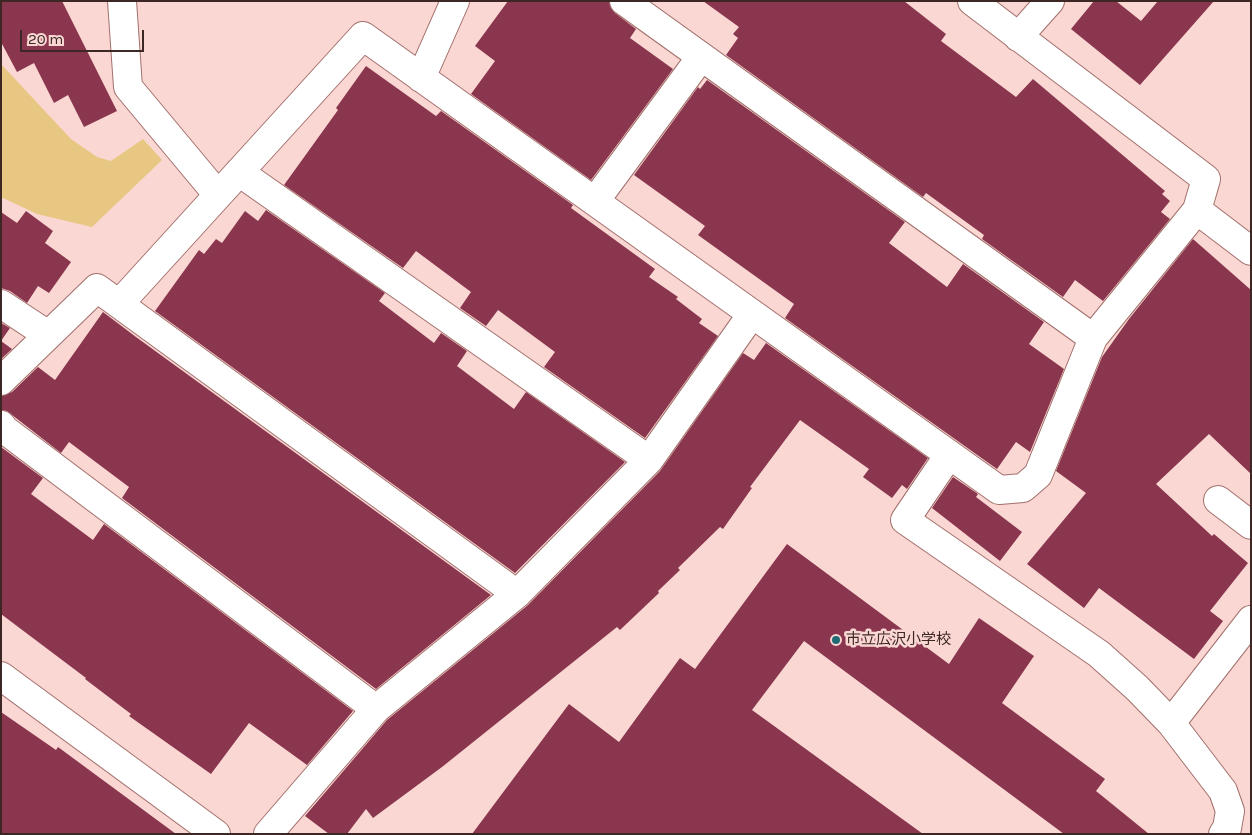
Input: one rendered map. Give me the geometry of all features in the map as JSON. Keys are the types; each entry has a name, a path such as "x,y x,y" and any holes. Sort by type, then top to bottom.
{"street":[{"path":"122,1 128,87 218,195"},
{"path":"421,78 455,1"},
{"path":"624,1 1093,338"},
{"path":"119,304 363,36 999,490 1023,488 1038,475 1093,338 1197,210 1206,179 972,1"},
{"path":"1018,37 1050,1"},
{"path":"595,201 701,57"},
{"path":"239,172 649,460"},
{"path":"1197,210 1251,251"},
{"path":"1,381 97,288 517,594"},
{"path":"1,304 48,335"},
{"path":"268,834 376,709 517,594 649,460 752,314"},
{"path":"1,425 5,430 376,709"},
{"path":"949,455 906,520 1099,654 1137,688 1171,723 1224,791 1230,811 1227,828 1223,834"},
{"path":"1218,500 1251,524"},
{"path":"1171,723 1251,620"},
{"path":"1,676 216,834"}],"shaded area":[{"path":"1,64 71,139 97,157 111,161 143,139 162,160 92,227 37,214 1,197"}],"building":[{"path":"1,1 62,1 117,111 84,127 68,95 54,103 34,63 17,72 1,42"},
{"path":"508,1 609,1 615,13 636,29 630,38 673,69 591,180 471,94 495,61 475,46"},
{"path":"703,1 904,1 946,34 941,41 1016,97 1033,79 1165,191 1162,194 1170,201 1161,212 1170,219 1103,301 1075,280 1063,297 982,239 984,235 926,193 923,197 726,55 738,38 733,34 739,27"},
{"path":"1094,1 1116,1 1141,21 1158,1 1214,1 1140,85 1071,29"},
{"path":"366,66 436,116 441,111 573,205 571,208 655,269 649,277 678,297 676,299 702,319 699,323 718,336 645,438 544,367 555,352 498,310 486,326 460,308 471,292 416,251 403,268 284,185 338,110 336,108"},
{"path":"707,80 905,222 889,243 947,287 963,264 1044,322 1029,344 1064,369 1030,452 1016,442 997,469 785,318 794,304 698,235 705,226 634,175 698,87 700,89"},
{"path":"266,210 385,293 379,301 434,343 441,333 467,351 457,366 514,409 526,392 625,462 515,573 155,311 199,250 204,254 216,239 222,243 245,211 258,221"},
{"path":"26,211 53,231 45,243 71,262 49,293 38,286 27,303 10,291 1,288 1,212 17,223"},
{"path":"1193,239 1251,290 1251,474 1209,434 1156,484 1212,536 1214,534 1248,563 1210,611 1223,621 1194,659 1099,588 1084,608 1027,564 1086,493 1056,471 1102,357 1129,319"},
{"path":"103,312 491,595 376,689 122,498 129,487 69,442 61,453 7,411 1,410 1,396 12,392 38,367 55,380"},
{"path":"1,323 10,328 1,341"},
{"path":"1,341 12,349 1,359"},
{"path":"766,343 928,458 907,489 902,485 892,498 863,477 869,469 800,420 750,487 752,488 723,529 720,527 678,568 680,570 658,591 659,593 620,630 617,627 442,767 373,818 366,809 347,834 329,834 305,816 387,720 528,605 660,471 743,353 754,360"},
{"path":"1,447 43,478 31,494 93,540 104,524 353,711 307,765 249,723 211,774 129,716 131,714 86,678 1,614"},
{"path":"953,477 978,494 976,497 1022,532 1000,561 932,508"},
{"path":"787,544 949,664 979,618 1034,656 1002,703 1105,779 1096,791 1149,834 1064,834 804,641 752,710 923,834 472,834 569,704 619,742 680,658 695,669"},
{"path":"1,712 56,750 58,747 176,834 1,834"}],"place":[{"name":"市立広沢小学校","path":"836,640"}]}
